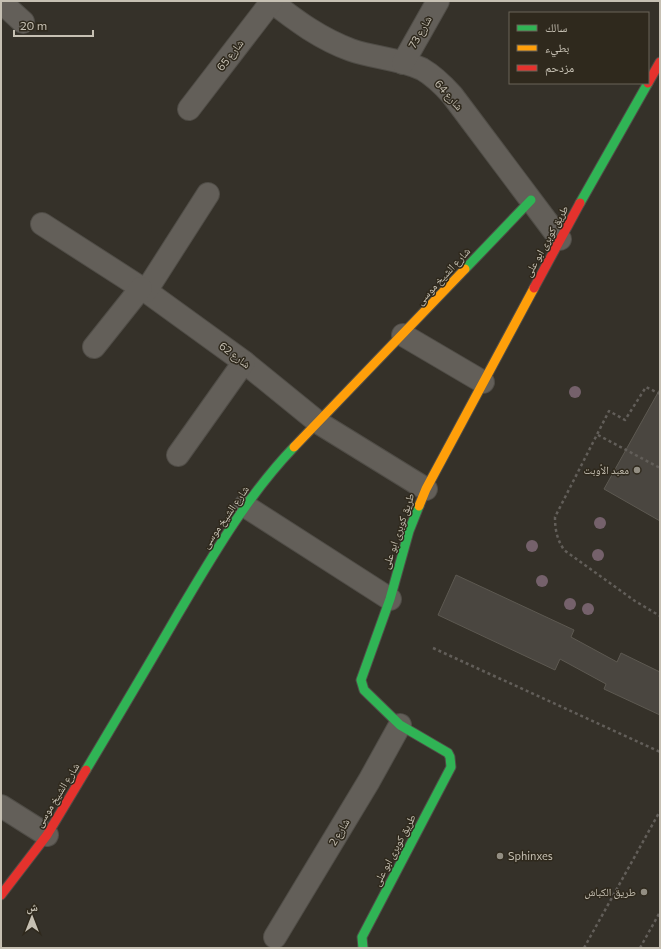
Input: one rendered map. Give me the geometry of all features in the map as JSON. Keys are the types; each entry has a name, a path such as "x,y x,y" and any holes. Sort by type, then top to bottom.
{"street":[{"name":"شارع 64","path":"272,1 296,21 323,38 352,50 422,69 438,80 452,95 560,239"},
{"name":"شارع 65","path":"189,110 272,1"},
{"name":"شارع 73","path":"403,63 438,1"},
{"path":"1,2 23,22"},
{"name":"طريق كوبرى ابو على","path":"649,81 660,62"},
{"name":"طريق كوبرى ابو على","path":"363,948 362,937 451,767 448,753 400,725 364,690 361,680 390,599 409,531 426,490 483,382 560,239 647,84"},
{"path":"94,347 143,289 208,194"},
{"name":"شارع الشيخ موسى","path":"1,896 46,836 214,553 245,506 283,459 403,335 530,200"},
{"name":"شارع 62","path":"42,224 143,289 244,362 319,423 426,490"},
{"path":"403,335 483,382"},
{"path":"178,455 244,362"},
{"path":"245,506 390,599"},
{"name":"شارع 2","path":"275,937 369,781 400,725"},
{"path":"1,806 46,836"}],"path":[{"path":"660,394 646,387 625,420 610,412 555,517 555,530 558,540 564,550 635,601 660,616"},
{"path":"598,435 660,468"},
{"path":"433,648 660,752"},
{"path":"584,948 660,812"},
{"path":"640,948 660,912"}],"building":[{"name":"معبد الأوبت","path":"660,389 660,521 604,489"},
{"path":"456,575 574,630 571,637 617,662 621,653 660,672 660,715 604,689 606,684 560,659 555,670 438,615"}],"traffic: fast":[{"path":"580,203 647,84"},
{"path":"465,269 531,200"},
{"path":"86,770 218,548 261,485 294,447"},
{"path":"363,948 362,937 451,767 448,753 400,725 364,690 361,680 390,599 409,531 419,506"}],"traffic: slow":[{"path":"294,447 465,269"},
{"path":"419,506 426,489 534,288"}],"traffic: jam":[{"path":"649,81 660,62"},
{"path":"534,288 580,203"},
{"path":"1,895 47,835 86,770"}],"place":[{"name":"معبد الأوبت","path":"637,470"},
{"name":"Sphinxes","path":"500,856"},
{"name":"طريق الكباش","path":"644,892"}]}
